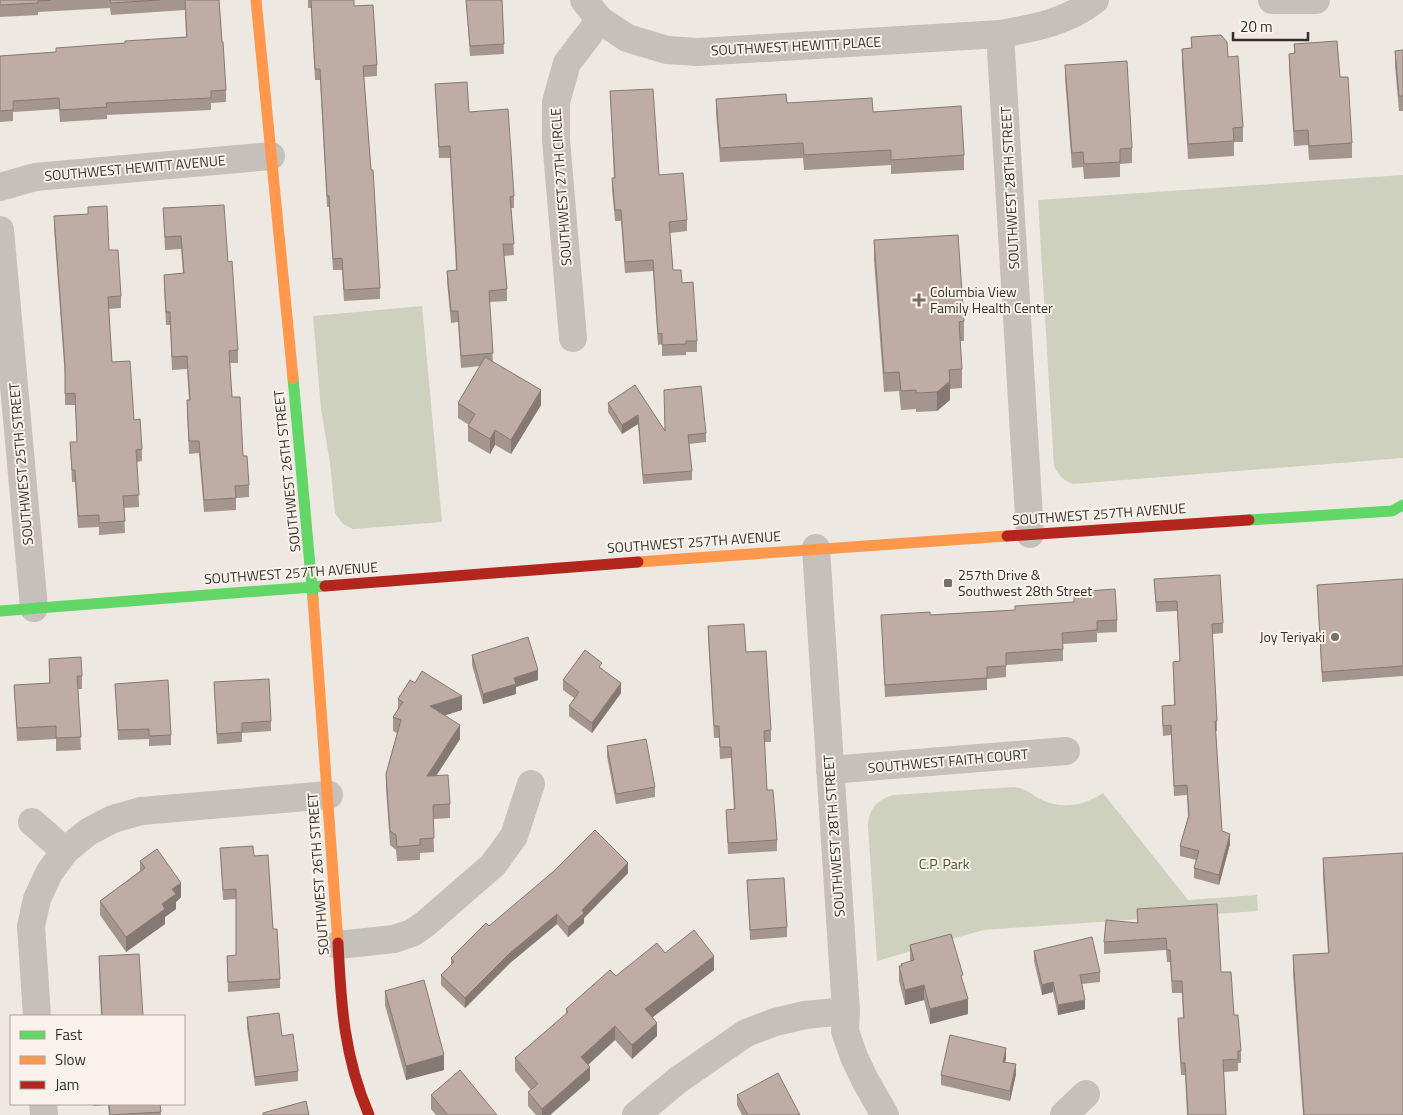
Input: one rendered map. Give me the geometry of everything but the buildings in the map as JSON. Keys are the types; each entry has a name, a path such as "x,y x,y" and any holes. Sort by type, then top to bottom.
{"main road":[{"name":"SOUTHWEST 26TH STREET","path":"256,0 313,586 329,795 343,1027 350,1065 360,1097 369,1115"},
{"name":"SOUTHWEST 257TH AVENUE","path":"1392,511 1403,504"},
{"name":"SOUTHWEST 257TH AVENUE","path":"0,611 816,548 1392,511 1403,515"}],"street":[{"path":"1000,34 1058,22 1085,8 1095,0"},
{"path":"1272,0 1316,0"},
{"name":"SOUTHWEST HEWITT PLACE","path":"592,10 628,38 667,50 698,52 1000,34"},
{"name":"SOUTHWEST 27TH CIRCLE","path":"573,338 556,140 556,102 567,63 592,10"},
{"name":"SOUTHWEST 28TH STREET","path":"1000,34 1030,534"},
{"name":"SOUTHWEST HEWITT AVENUE","path":"0,187 35,177 271,156"},
{"name":"SOUTHWEST 25TH STREET","path":"0,230 3,312 34,608"},
{"name":"SOUTHWEST 28TH STREET","path":"816,548 846,1011 845,1031 854,1057 885,1115"},
{"name":"SOUTHWEST FAITH COURT","path":"830,770 1066,751"},
{"path":"338,945 394,939 412,932 425,924 494,865 514,836 531,784"},
{"path":"37,1015 32,926 37,899 48,873 65,851 88,832 113,819 140,811 329,795"},
{"path":"32,822 65,851"},
{"path":"636,1115 678,1080 746,1033 775,1022 805,1015 846,1011"},
{"path":"1064,1115 1086,1094"}],"green space":[{"path":"1403,175 1403,458 1073,484 1060,475 1054,466 1038,200"},
{"path":"422,306 442,522 353,529 343,524 335,513 330,463 321,409 313,316"},
{"name":"C.P. Park","path":"1014,787 1058,805 1074,805 1089,801 1103,793 1188,900 1257,895 1258,911 983,930 877,961 868,826 870,814 875,805 883,799 894,795"}],"traffic: fast":[{"path":"293,378 313,599"},
{"path":"1249,520 1392,511 1403,505"},
{"path":"0,611 325,586"}],"traffic: slow":[{"path":"256,0 293,378"},
{"path":"638,562 1007,536"},
{"path":"313,599 338,943"}],"traffic: jam":[{"path":"1007,536 1249,520"},
{"path":"325,586 638,562"},
{"path":"338,943 345,1030 354,1072 369,1115"}],"place":[{"name":"Columbia View Family Health Center","path":"919,300"},
{"name":"257th Drive & Southwest 28th Street","path":"948,583"},
{"name":"Joy Teriyaki","path":"1335,637"}]}
